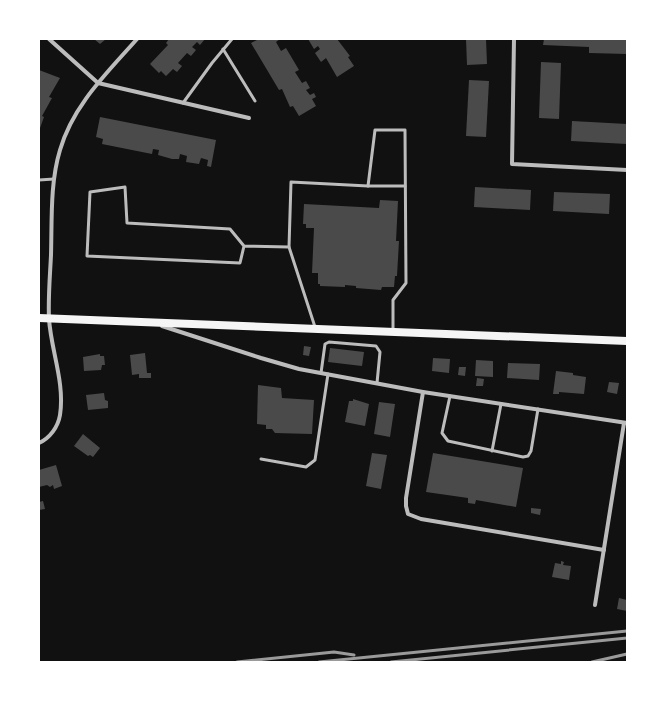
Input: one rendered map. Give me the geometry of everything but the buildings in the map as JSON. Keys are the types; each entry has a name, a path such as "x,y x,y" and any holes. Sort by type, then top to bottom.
{"main road":[{"path":"39,318 158,324 627,341"}],"street":[{"path":"48,39 98,83 248,118"},
{"path":"39,443 45,440 54,429 60,415 60,393 49,319 54,179 60,150 74,117 98,83 137,39"},
{"path":"514,39 512,164 627,170"},
{"path":"158,324 261,358 321,373 423,392 626,423 595,605"},
{"path":"423,392 406,498 408,514 421,519 604,550"}],"lane":[{"path":"183,102 232,39"},
{"path":"223,49 255,101"},
{"path":"368,186 375,130 405,130 406,283 393,300 393,333"},
{"path":"39,180 54,179"},
{"path":"316,330 288,248 291,182 368,186 405,186"},
{"path":"244,246 240,263 87,256 90,192 125,187 128,223 230,229 244,246 288,248"},
{"path":"321,373 325,344 329,342 376,346 380,352 377,383"},
{"path":"261,459 306,467 314,460 328,374"},
{"path":"450,396 442,433 444,438 448,441 523,457 528,456 532,452 538,409"},
{"path":"492,451 500,404"}],"railway":[{"path":"319,662 627,631"},
{"path":"391,662 627,638"},
{"path":"237,662 334,652 354,655"},
{"path":"592,662 627,654"}]}
